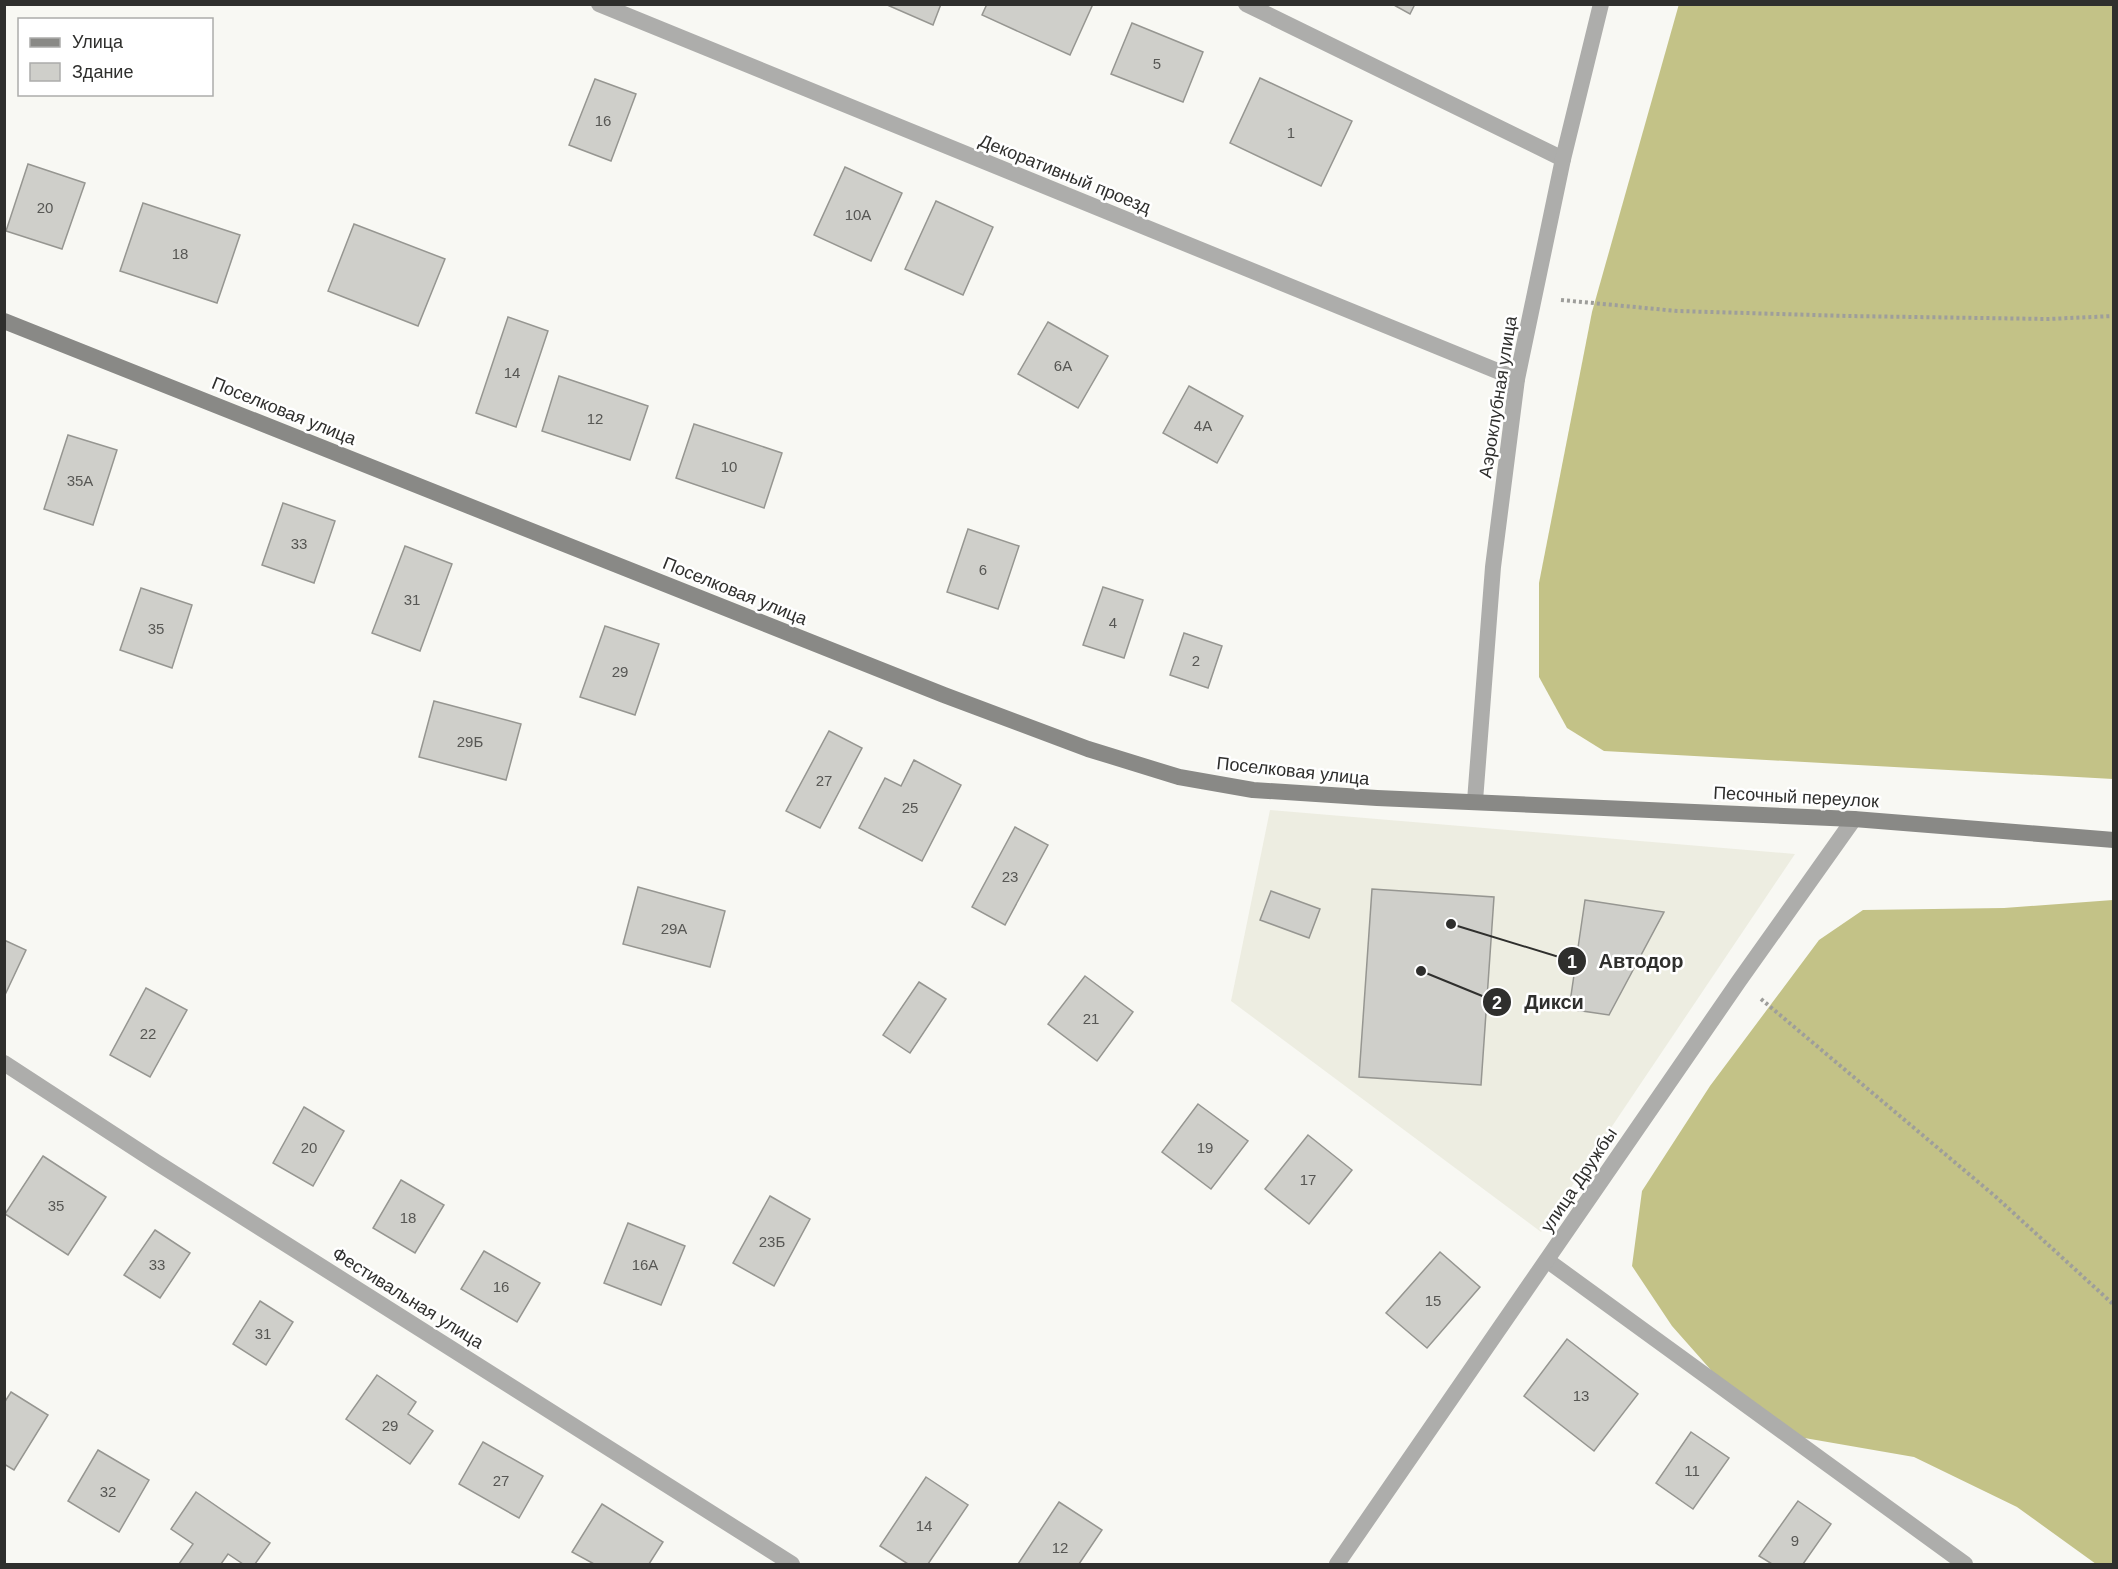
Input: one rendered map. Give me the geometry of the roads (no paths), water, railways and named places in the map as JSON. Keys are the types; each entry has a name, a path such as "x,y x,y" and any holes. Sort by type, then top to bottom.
{"main road":[{"name":"Поселковая улица","path":"4,321 933,691 1088,748 1179,777 1253,790 1377,798 1475,801"},
{"name":"Песочный переулок","path":"1475,801 1854,819 2114,840"}],"street":[{"name":"Декоративный проезд","path":"599,4 1517,379"},
{"path":"1246,4 1563,159"},
{"name":"Аэроклубная улица","path":"1475,801 1493,567 1517,379 1563,159 1600,4"},
{"name":"улица Дружбы","path":"1337,1564 1739,981 1854,819"},
{"name":"Фестивальная улица","path":"4,1063 176,1175 792,1564"},
{"path":"1548,1261 1965,1564"}],"place":[{"name":"Автодор","path":"1451,924"},
{"name":"Дикси","path":"1421,971"}]}
